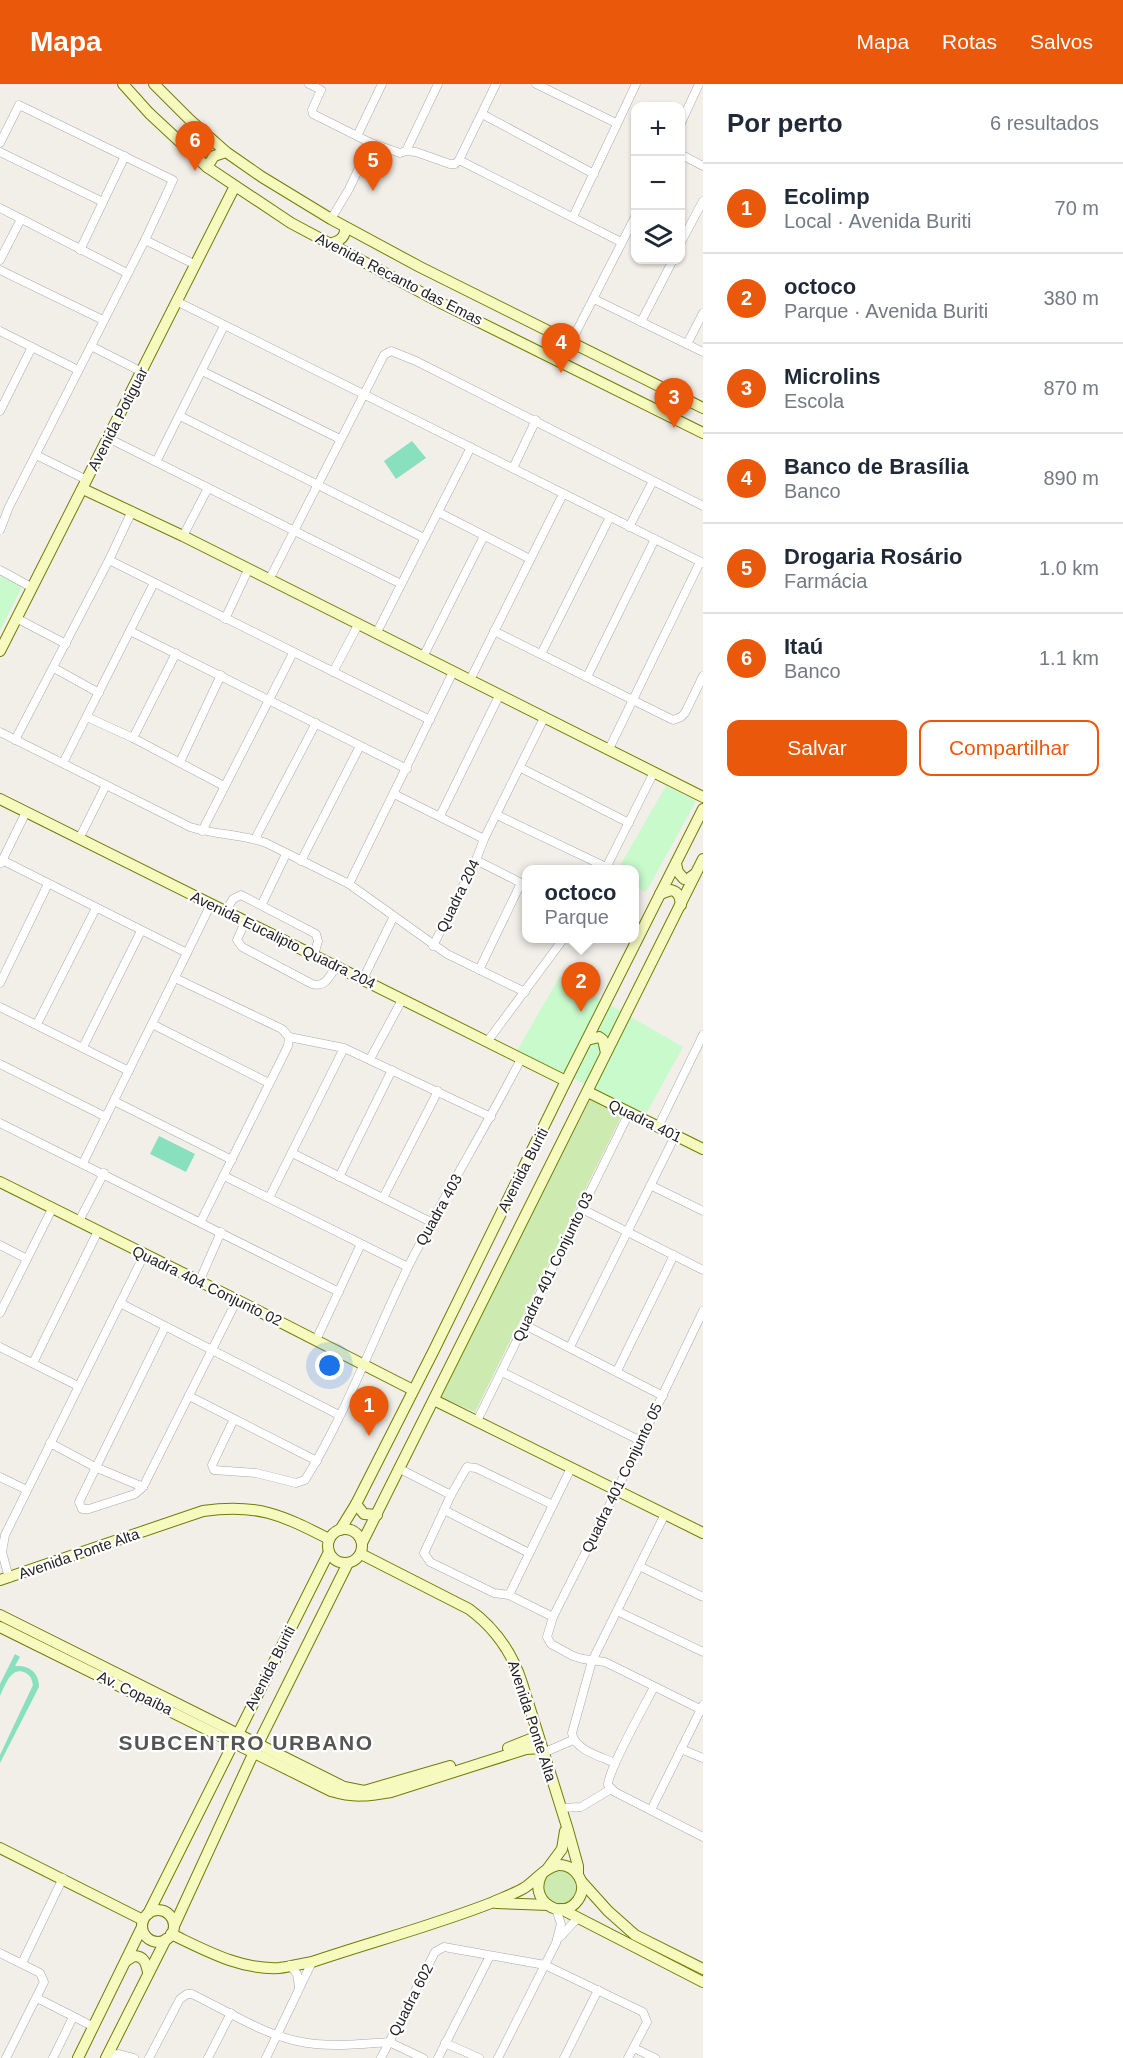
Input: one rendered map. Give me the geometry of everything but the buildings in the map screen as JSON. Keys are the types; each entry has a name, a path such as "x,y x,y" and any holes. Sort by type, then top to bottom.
{"main road":[{"name":"Avenida Recanto das Emas","path":"123,84 149,113 207,167 291,223 328,244 703,433"},
{"name":"Avenida Recanto das Emas","path":"154,84 226,152 331,219 703,408"},
{"path":"207,167 214,156 226,152"},
{"name":"Avenida Potiguar","path":"0,651 235,186"},
{"path":"328,244 338,242 345,232 345,227"},
{"path":"495,329 511,320 511,316 505,309"},
{"path":"519,341 520,325 528,321"},
{"path":"85,485 248,570 703,797"},
{"name":"Avenida Eucalipto Quadra 204","path":"0,799 566,1081"},
{"name":"Avenida Buriti","path":"639,936 703,809"},
{"name":"Avenida Buriti","path":"107,2056 148,1972 170,1933 256,1748 348,1563 356,1560 703,859"},
{"path":"676,864 678,872 684,879 695,874"},
{"path":"660,894 675,891 680,898 681,905"},
{"name":"Avenida Buriti","path":"78,2058 144,1920 329,1552 329,1539 340,1530 356,1504 636,943"},
{"path":"587,1040 599,1037 603,1040 606,1053"},
{"name":"Quadra 401","path":"588,1092 703,1149"},
{"path":"547,1123 548,1130 555,1136 560,1137 566,1133"},
{"name":"Quadra 404 Conjunto 02","path":"0,1182 413,1390"},
{"path":"434,1350 448,1348 454,1359"},
{"path":"434,1400 703,1533"},
{"path":"356,1504 364,1514 377,1515"},
{"name":"Avenida Ponte Alta","path":"5,1579 203,1511 228,1507 247,1508 275,1514 329,1539"},
{"path":"340,1530 353,1531 357,1534 361,1548"},
{"name":"Avenida Ponte Alta","path":"361,1548 469,1609 491,1628 514,1662 561,1808 580,1878"},
{"path":"329,1552 339,1563 348,1563"},
{"name":"Av. Copaíba","path":"0,1615 235,1738"},
{"name":"Av. Copaíba","path":"0,1627 344,1787 364,1791 381,1787 501,1750 538,1736"},
{"name":"Av. Copaíba","path":"256,1748 332,1791 355,1797 391,1792 526,1749 543,1750"},
{"path":"566,1825 562,1849 544,1872 538,1890 543,1901 703,1982"},
{"path":"0,1848 144,1920"},
{"path":"144,1920 146,1935 153,1940 170,1933 222,1958 238,1963 266,1968 290,1965 312,1962 490,1903 521,1890 544,1872 559,1865 573,1869 608,1911 634,1935 703,1969"},
{"path":"490,1903 570,1907 578,1900 582,1892 580,1878"},
{"path":"144,1920 157,1910 167,1912 173,1921 170,1933"},
{"path":"126,1961 134,1956 140,1957 146,1963 148,1972"}],"street":[{"path":"309,84 323,87 312,110 313,114 371,143 400,153 416,152 450,164 455,164 459,160 496,84"},
{"path":"357,136 382,84"},
{"path":"406,151 438,84"},
{"path":"536,84 616,123"},
{"path":"573,217 636,84"},
{"path":"685,116 699,84"},
{"path":"0,143 4,126 19,105 173,180 145,240 9,507 0,530"},
{"path":"482,114 594,174"},
{"path":"331,219 349,189 371,143"},
{"path":"0,152 103,202"},
{"path":"80,250 125,156"},
{"path":"685,156 703,166"},
{"path":"459,160 621,242"},
{"path":"685,236 703,201"},
{"path":"0,208 127,273"},
{"path":"0,260 21,219"},
{"path":"571,342 631,224"},
{"path":"145,240 194,264"},
{"path":"641,322 671,264"},
{"path":"0,270 103,320"},
{"path":"594,299 703,352"},
{"path":"176,301 702,562 609,749"},
{"path":"687,344 703,314"},
{"path":"156,462 224,326"},
{"path":"0,331 78,370"},
{"path":"91,346 142,372"},
{"path":"0,411 32,347"},
{"path":"269,580 384,355 391,351 536,420 703,506"},
{"path":"202,371 340,439"},
{"path":"0,388 9,393"},
{"path":"180,416 424,538"},
{"path":"513,468 536,420"},
{"path":"108,438 401,584"},
{"path":"376,634 471,447"},
{"path":"36,455 85,485"},
{"path":"629,527 653,481"},
{"path":"183,536 207,488"},
{"path":"470,680 563,494"},
{"path":"0,503 9,507"},
{"path":"15,740 54,668 132,511"},
{"path":"438,512 530,560"},
{"path":"541,654 610,518"},
{"path":"423,657 483,536"},
{"path":"587,677 655,539"},
{"path":"109,560 430,720"},
{"path":"0,570 31,587"},
{"path":"225,619 248,570"},
{"path":"63,763 154,583"},
{"path":"16,618 66,644"},
{"path":"333,672 358,625"},
{"path":"130,631 406,769"},
{"path":"494,631 673,720 677,720 685,713 703,676"},
{"path":"133,738 176,653"},
{"path":"202,831 292,653"},
{"path":"54,668 99,693"},
{"path":"349,884 453,672"},
{"path":"180,762 221,675"},
{"path":"440,816 499,696"},
{"path":"87,717 133,738 224,786"},
{"name":"Quadra 204","path":"433,946 544,718"},
{"path":"255,839 316,723"},
{"name":"Quadra 204","path":"0,732 190,827 255,839 349,884 433,946 525,992"},
{"path":"301,861 360,746"},
{"path":"521,768 629,822"},
{"path":"608,865 654,772"},
{"path":"80,839 106,785"},
{"path":"394,794 484,839"},
{"path":"26,812 1,862 187,953"},
{"path":"497,815 600,865"},
{"path":"262,904 286,854"},
{"path":"476,860 522,884"},
{"path":"0,983 48,884"},
{"path":"479,970 522,889"},
{"path":"226,911 233,899 241,895 262,904 316,934 318,941 314,955"},
{"path":"83,1163 211,904"},
{"path":"37,1024 96,908"},
{"path":"363,979 393,918"},
{"path":"245,922 237,940 242,947 312,984 317,986 324,983 336,966"},
{"path":"83,1047 141,931"},
{"path":"487,1042 561,943"},
{"path":"0,962 8,966"},
{"path":"175,978 282,1029 290,1037 344,1048 491,1117"},
{"path":"370,1059 402,999"},
{"path":"0,1007 129,1071"},
{"path":"152,1024 269,1083"},
{"path":"658,1127 703,1035"},
{"path":"201,1221 288,1046 290,1037"},
{"path":"268,1198 344,1048"},
{"name":"Quadra 403","path":"234,1419 212,1465 214,1470 256,1473 300,1483 306,1480 364,1364 408,1267 491,1117 520,1059"},
{"path":"0,1064 106,1117"},
{"path":"339,1177 392,1070"},
{"path":"383,1198 438,1091"},
{"path":"114,1101 232,1160"},
{"name":"Quadra 401 Conjunto 03","path":"477,1420 629,1113"},
{"path":"0,1122 339,1292"},
{"path":"570,1347 675,1136"},
{"path":"292,1153 431,1222"},
{"path":"79,1221 104,1173"},
{"path":"224,1176 408,1267"},
{"path":"652,1186 703,1211"},
{"path":"1,1307 52,1209"},
{"path":"582,1209 703,1269"},
{"path":"33,1363 98,1232"},
{"path":"199,1281 221,1232"},
{"path":"316,1340 361,1244"},
{"path":"0,1245 27,1259"},
{"path":"5,1579 2,1541 144,1255"},
{"path":"617,1371 674,1255"},
{"path":"165,1327 79,1502 82,1509 89,1509 135,1494 143,1487 237,1300"},
{"path":"120,1303 339,1415"},
{"name":"Quadra 401 Conjunto 05","path":"592,1660 573,1656 551,1644 547,1637 554,1617 703,1311"},
{"path":"525,1325 663,1396"},
{"path":"0,1347 78,1386"},
{"path":"502,1372 641,1441"},
{"path":"189,1396 317,1461"},
{"path":"50,1443 95,1467 143,1487"},
{"path":"553,1505 472,1467 464,1471 424,1549 430,1562 494,1593 509,1595 554,1617"},
{"path":"509,1595 571,1468"},
{"path":"400,1469 451,1495"},
{"path":"0,1477 27,1490"},
{"path":"444,1510 529,1553"},
{"path":"615,1763 579,1746 573,1740 572,1733 592,1660 665,1514"},
{"path":"639,1566 703,1597"},
{"path":"617,1611 703,1652"},
{"path":"592,1660 605,1662 654,1687 702,1707 651,1810"},
{"path":"654,1687 608,1780 611,1789 703,1837"},
{"path":"543,1750 573,1740"},
{"path":"681,1749 703,1758"},
{"path":"561,1808 581,1807 611,1789"},
{"path":"22,1963 63,1878"},
{"path":"555,1908 561,1917 556,1943"},
{"path":"498,2058 556,1943 577,1919"},
{"name":"Quadra 602","path":"149,2058 184,1996 192,1994 278,2035 299,2042 340,2044 389,2042 438,1949 444,1947 545,1965 643,2012 647,2022 628,2058"},
{"path":"0,1954 43,1975 44,1982 4,2056"},
{"path":"438,2058 490,1956"},
{"path":"266,2058 312,1962"},
{"path":"290,1965 297,1974 299,1988"},
{"path":"564,2058 598,1990"},
{"path":"37,1998 94,2026"},
{"path":"208,2058 231,2013"},
{"path":"53,2058 73,2017"},
{"path":"116,2039 131,2057"},
{"path":"381,2058 389,2042 423,2058"},
{"path":"445,2043 479,2058"},
{"path":"634,2048 655,2058"},
{"path":"107,2056 131,2057"}],"green space":[{"path":"412,441 426,458 396,479 384,461"},
{"path":"0,576 22,587 0,631"},
{"path":"666,786 696,801 646,892 639,889 639,865 620,865"},
{"path":"560,976 683,1047 646,1114 517,1051"},
{"path":"591,1098 622,1115 475,1412 440,1397"},
{"path":"159,1136 195,1154 186,1172 150,1154"},
{"path":"15,1654 20,1657 15,1666 32,1670 37,1677 39,1687 0,1763 0,1755 33,1685 28,1674 21,1671 16,1672 6,1682 0,1696 0,1684"},
{"path":"560,1870 572,1875 577,1887 572,1899 560,1904 548,1899 543,1887 548,1875"}],"place":[{"name":"Itaú","path":"195,171"},
{"name":"Drogaria Rosário","path":"373,191"},
{"name":"Banco de Brasília","path":"561,373"},
{"name":"Microlins","path":"674,428"},
{"name":"octoco","path":"581,1012"},
{"name":"Ecolimp","path":"369,1436"}],"district":[{"name":"SUBCENTRO URBANO","path":"246,1743"}]}
